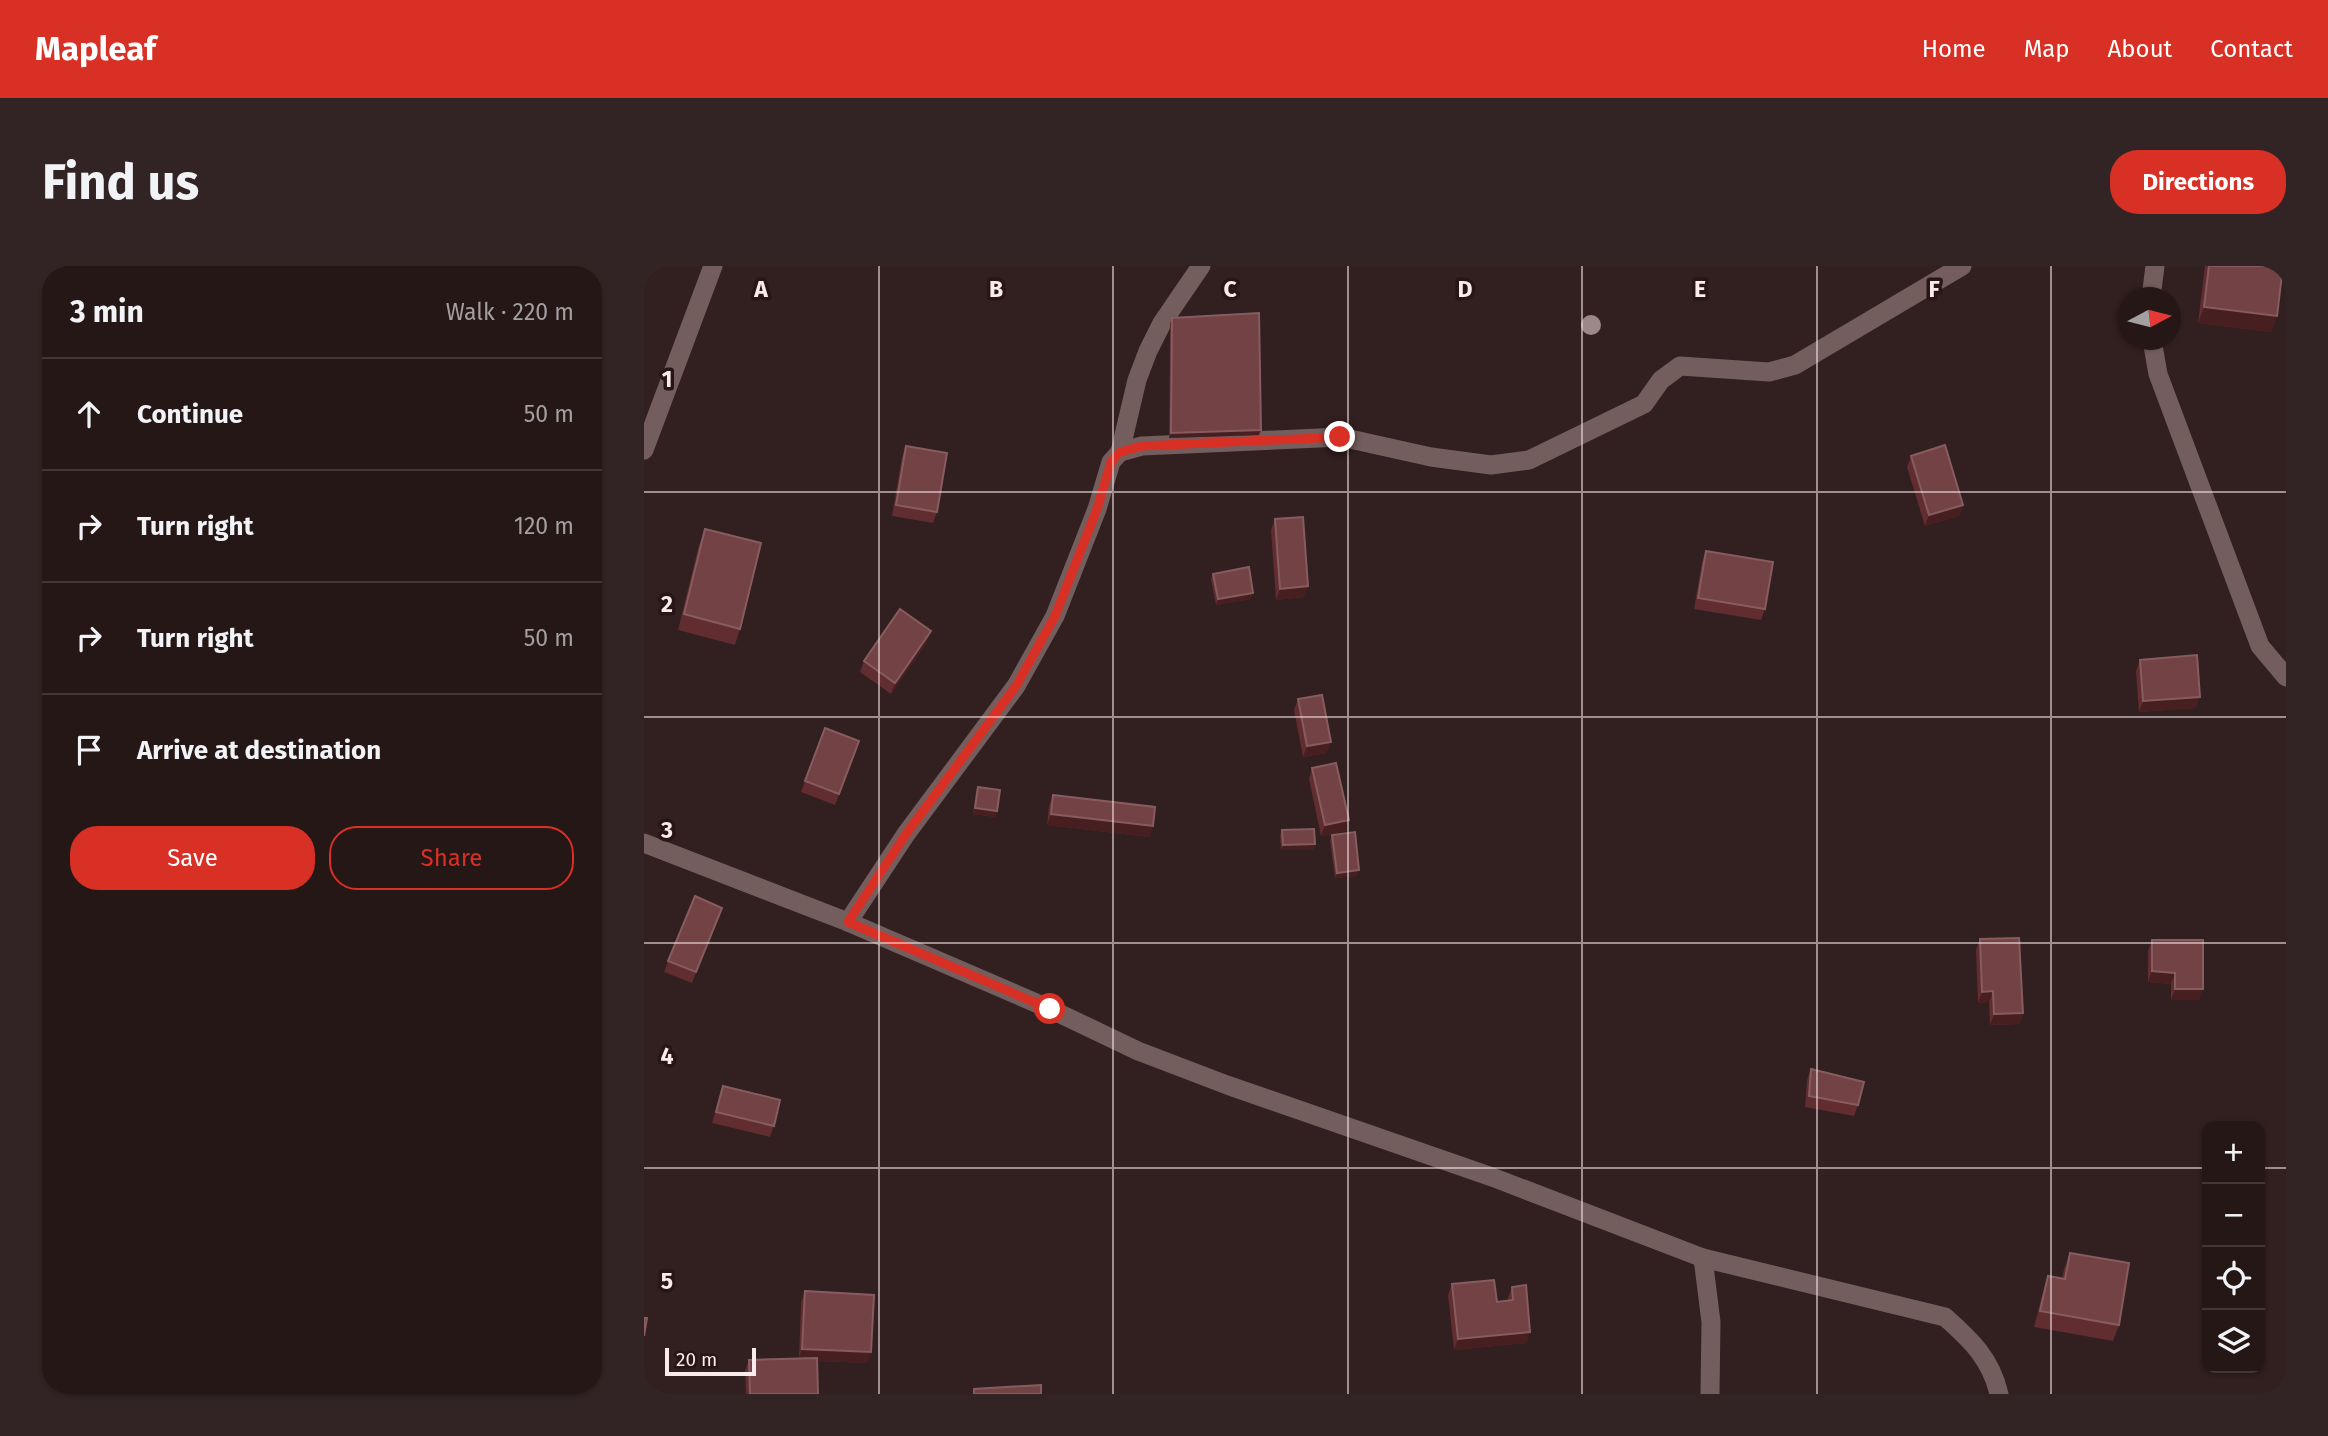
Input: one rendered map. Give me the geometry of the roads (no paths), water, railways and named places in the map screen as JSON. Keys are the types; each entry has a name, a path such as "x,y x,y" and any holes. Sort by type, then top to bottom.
{"street":[{"path":"644,450 713,266"},
{"path":"848,922 906,834 1016,686 1055,616 1097,509 1111,462 1120,452 1137,380 1148,351 1162,323 1201,266"},
{"path":"1120,452 1142,446 1340,437 1431,457 1491,466 1529,460 1644,404 1661,380 1680,366 1769,372 1795,365 1962,266"},
{"path":"2152,287 2155,266"},
{"path":"2154,350 2158,374 2260,646 2286,677"},
{"path":"644,843 848,922 1050,1009 1138,1051 1492,1177 1703,1258 1945,1317 1976,1344 1995,1376 1999,1394"},
{"path":"1703,1258 1711,1322 1710,1394"}]}
